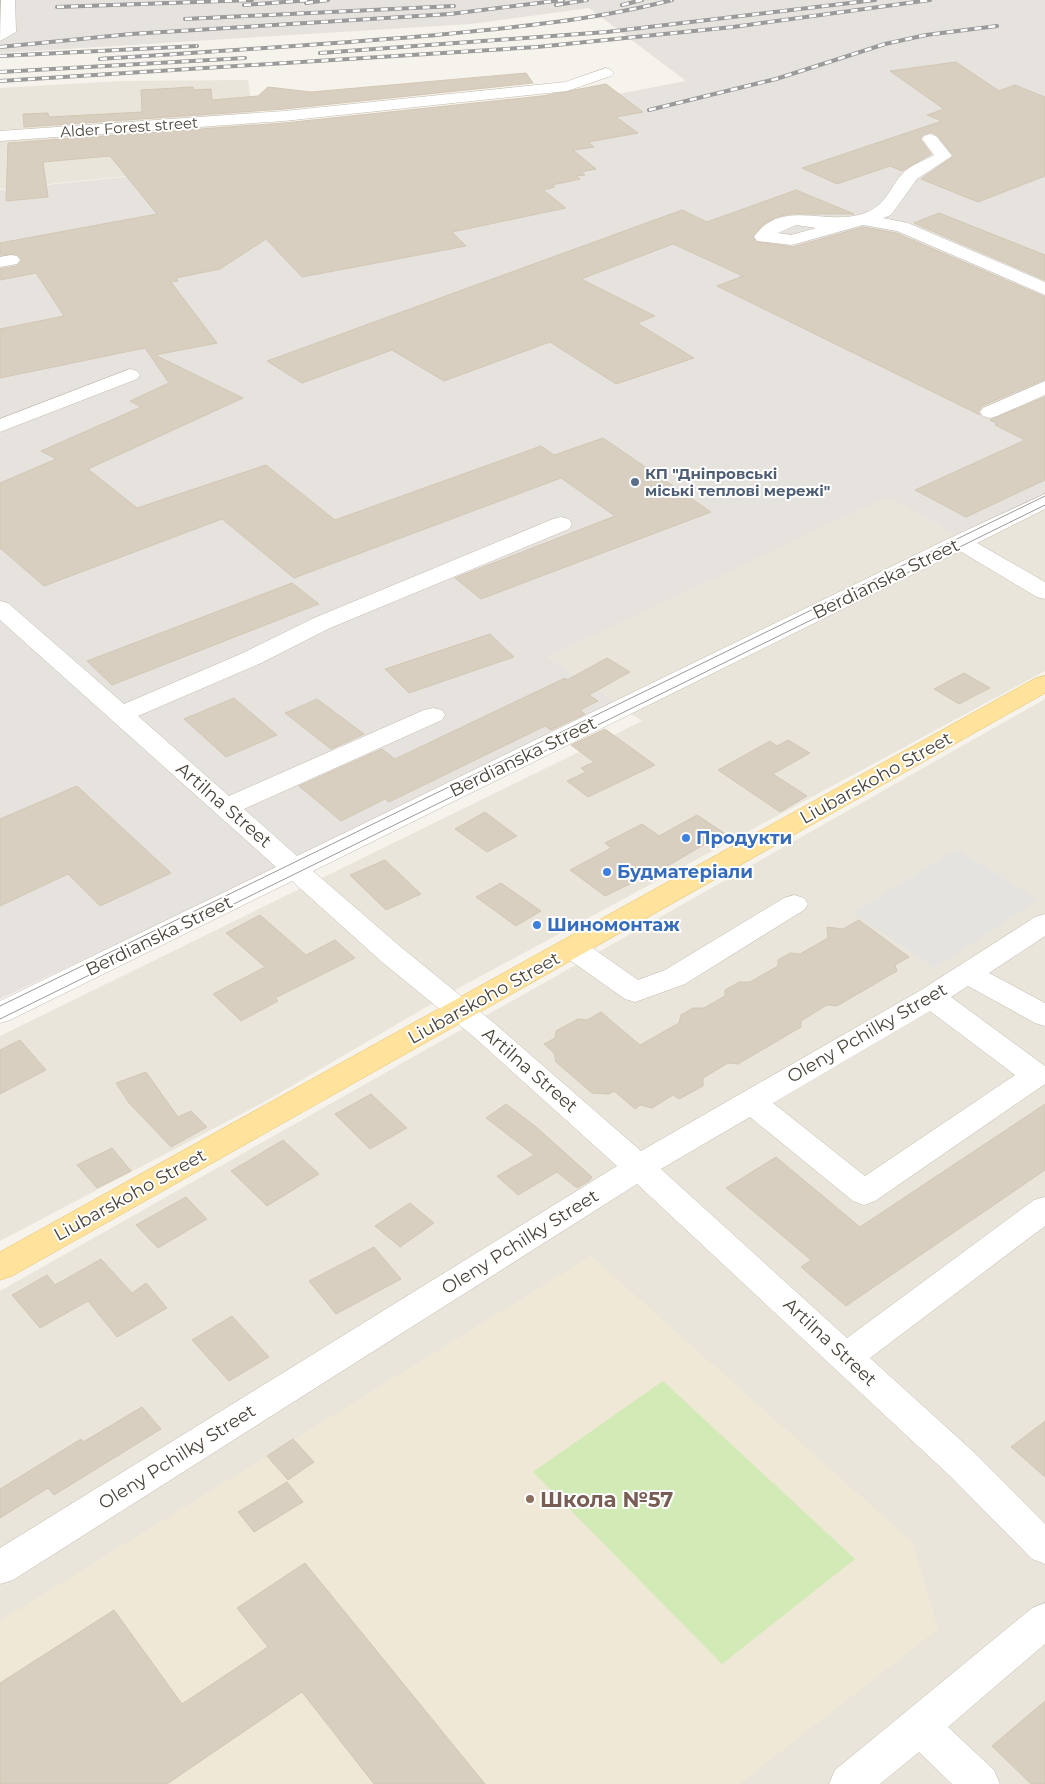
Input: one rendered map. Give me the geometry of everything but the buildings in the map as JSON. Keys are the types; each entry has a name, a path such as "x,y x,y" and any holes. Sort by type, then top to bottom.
{"main road":[{"name":"Liubarskoho Street","path":"0,1267 460,1010 574,949 1045,683"}],"street":[{"path":"0,36 9,32 8,0"},
{"name":"Alder Forest street","path":"0,136 257,117 567,86 606,73"},
{"path":"930,139 944,156 911,175 886,211 863,220 902,227 1045,289"},
{"path":"0,426 130,375"},
{"path":"990,412 1045,387"},
{"name":"Berdianska Street","path":"0,1013 1045,501"},
{"path":"122,714 252,658 322,623 561,524"},
{"path":"960,542 1045,592"},
{"name":"Artilna Street","path":"0,608 227,806 392,955 460,1010 639,1167 964,1466 1045,1548"},
{"path":"227,806 433,716"},
{"path":"574,949 635,992 675,977 794,904"},
{"name":"Oleny Pchilky Street","path":"0,1568 639,1167 931,997 1045,923"},
{"path":"969,974 1045,1016"},
{"path":"751,1101 864,1193 1036,1075 931,997"},
{"path":"847,1357 1045,1209"},
{"path":"848,1784 1045,1620"},
{"path":"920,1726 980,1784"}],"shaded area":[{"path":"0,0 1045,0 1045,493 956,535 888,496 548,657 616,703 376,822 0,999 0,190 263,162 686,81 589,8 471,24 0,53"},
{"path":"248,80 256,137 263,162 0,189 0,88 121,81"},
{"path":"888,495 956,535 1036,496 1045,501 1045,671 457,989 266,1101 0,1241 0,1036 642,721 548,657"},
{"path":"1045,699 1045,1784 0,1784 0,1291"},
{"path":"957,849 1038,900 935,968 853,913"},
{"name":"Школа №57","path":"591,1256 913,1543 938,1629 739,1784 0,1784 0,1621"}],"green space":[{"path":"663,1381 855,1559 722,1664 533,1472"}],"tram line":[{"path":"0,1006 1045,496"},
{"path":"0,1019 1045,505"}],"railway":[{"path":"57,7 252,0"},
{"path":"244,5 311,0"},
{"path":"306,3 328,0"},
{"path":"0,47 131,34 450,14 563,0"},
{"path":"556,5 587,0"},
{"path":"622,5 642,0"},
{"path":"100,59 487,30 580,19 672,0"},
{"path":"320,53 607,32 875,0"},
{"path":"0,81 537,47 733,27 930,0"},
{"path":"185,19 454,6"},
{"path":"649,110 776,79 885,44 926,35 997,26"},
{"path":"0,56 197,46"},
{"path":"0,72 245,58"}],"place":[{"name":"КП \"Дніпровські міські теплові мережі\"","path":"635,482"},
{"name":"Продукти","path":"686,838"},
{"name":"Будматеріали","path":"607,872"},
{"name":"Шиномонтаж","path":"537,925"},
{"name":"Школа №57","path":"530,1499"}]}
